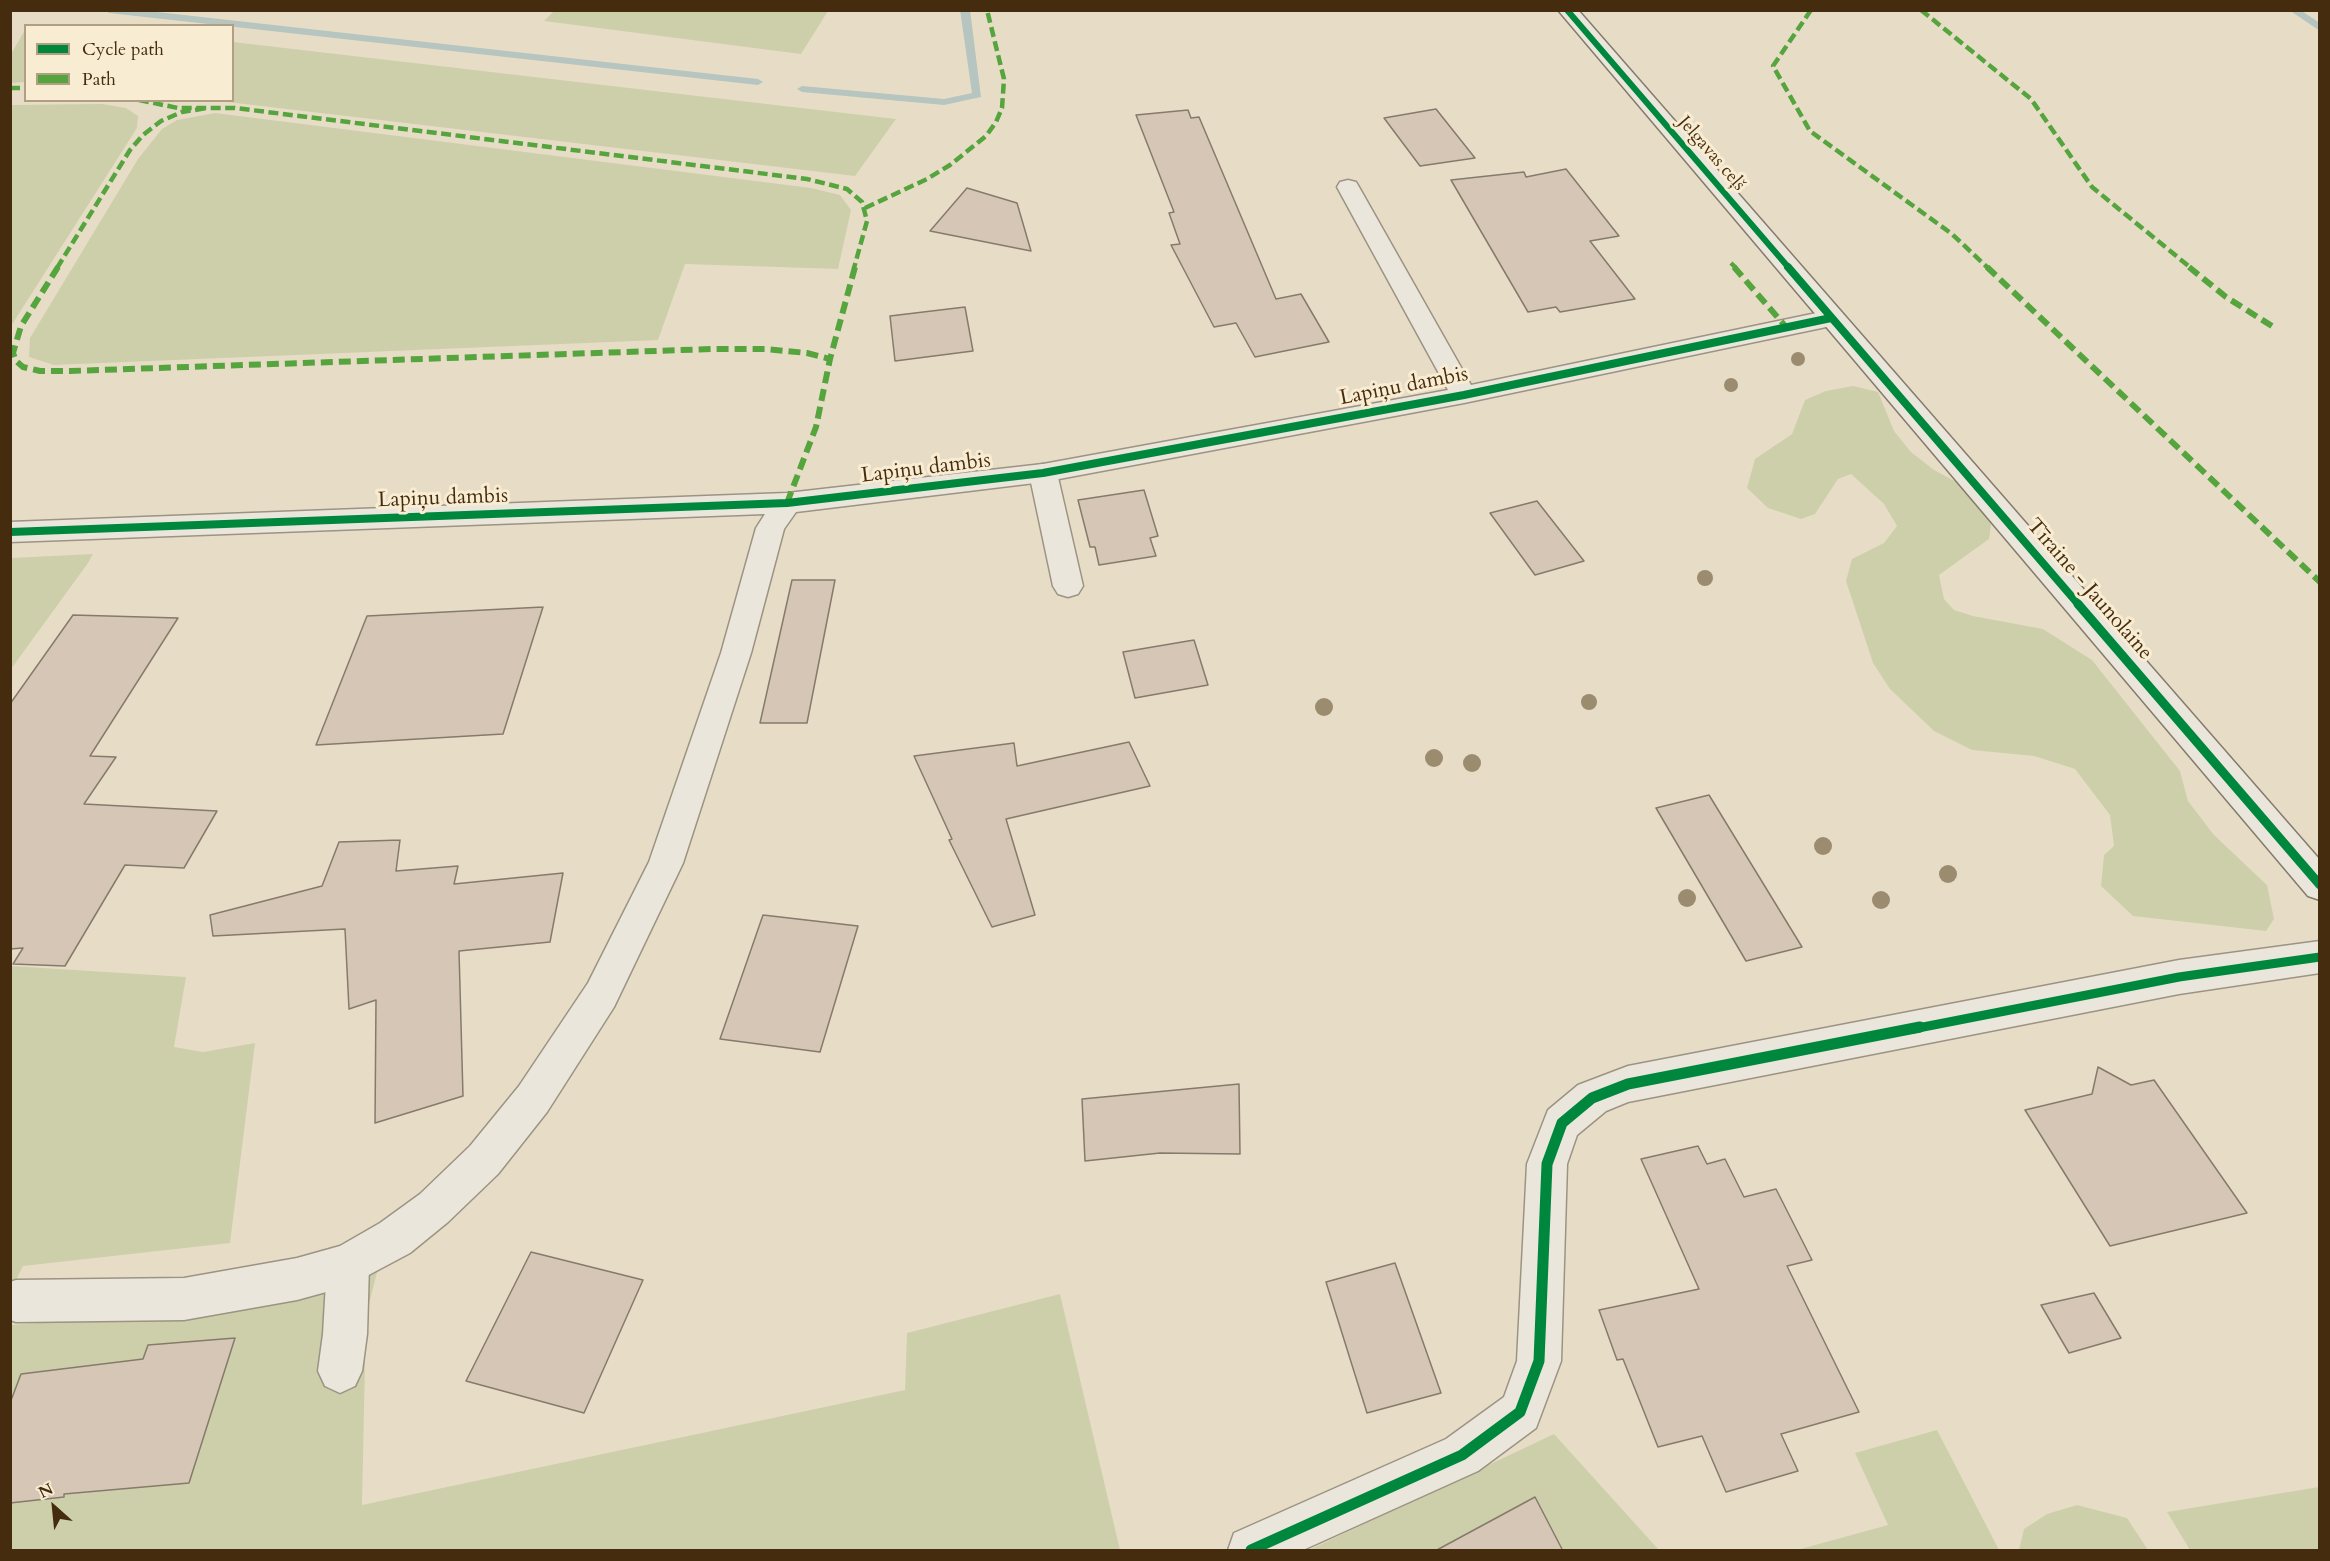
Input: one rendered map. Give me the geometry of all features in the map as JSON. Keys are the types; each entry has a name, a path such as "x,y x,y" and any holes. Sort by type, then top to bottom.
{"street":[{"name":"Jelgavas ceļš","path":"1567,10 1831,318"},
{"path":"1348,187 1464,394"},
{"name":"Lapiņu dambis","path":"10,532 788,503 1043,473 1464,394 1831,318"},
{"name":"Tīraine - Jaunolaine","path":"1831,318 2319,885"},
{"path":"1043,473 1068,586"},
{"path":"16,1301 184,1299 297,1279 348,1265 395,1238 434,1208 484,1160 533,1100 601,994 666,863 736,653 770,528 788,503"},
{"path":"1251,1551 1462,1455 1520,1412 1539,1361 1547,1164 1562,1123 1592,1098 1628,1084 2144,984 2319,957"},
{"path":"340,1371 345,1334 348,1265"}],"green space":[{"path":"555,10 828,11 801,54 544,21"},
{"path":"24,32 24,82 11,83 11,54"},
{"path":"234,42 896,119 855,176 227,102 234,102"},
{"path":"102,104 126,108 138,116 137,128 11,326 11,105"},
{"path":"215,113 811,188 840,195 851,210 838,269 685,264 658,340 54,365 29,357 30,338 138,159 162,129 177,120"},
{"path":"1853,386 1878,392 1894,431 1911,452 1934,470 1964,486 1992,517 1989,539 1939,575 1944,599 1954,610 1973,616 2043,629 2092,660 2180,771 2188,801 2214,835 2267,885 2274,919 2266,931 2133,916 2101,886 2104,855 2114,846 2110,815 2075,769 2034,756 1972,750 1934,731 1890,689 1873,663 1846,581 1852,559 1884,543 1897,526 1884,504 1851,474 1838,479 1815,514 1801,519 1768,508 1747,488 1755,459 1792,434 1805,400 1826,391"},
{"path":"93,554 88,563 11,669 11,558"},
{"path":"11,966 186,977 174,1047 203,1052 255,1043 230,1243 23,1266 11,1290"},
{"path":"380,1261 366,1315 362,1505 905,1390 907,1333 1060,1294 1120,1550 11,1550 11,1325 266,1306"},
{"path":"1937,1430 1999,1550 1797,1550 1888,1525 1855,1453"},
{"path":"1554,1434 1659,1550 1309,1550"},
{"path":"2319,1487 2319,1550 2190,1550 2167,1512"},
{"path":"2077,1505 2127,1518 2148,1550 2019,1550 2024,1529 2047,1514"}],"building":[{"path":"1436,109 1475,158 1420,166 1384,118"},
{"path":"1188,110 1191,118 1199,117 1276,299 1301,294 1329,342 1255,357 1236,323 1214,327 1171,245 1180,244 1169,213 1174,212 1136,115"},
{"path":"1566,169 1619,236 1590,241 1635,299 1560,312 1556,307 1528,312 1451,180 1524,172 1526,177"},
{"path":"967,188 1017,203 1031,251 930,231"},
{"path":"965,307 973,351 895,361 890,316"},
{"path":"1144,490 1158,536 1150,538 1156,556 1099,565 1095,547 1090,547 1078,500"},
{"path":"1537,501 1584,561 1535,575 1490,513"},
{"path":"792,580 835,580 807,723 760,723"},
{"path":"543,607 503,734 316,745 367,616"},
{"path":"73,615 178,618 90,756 116,757 84,804 217,811 184,868 125,865 65,966 13,964 23,948 10,949 10,704"},
{"path":"1194,640 1208,685 1135,698 1123,652"},
{"path":"1129,742 1150,786 1006,819 1035,915 992,927 949,840 952,839 914,756 1014,743 1017,766"},
{"path":"1709,795 1802,947 1746,961 1656,808"},
{"path":"400,840 396,871 458,866 454,884 563,873 550,942 459,951 463,1096 375,1123 376,1000 349,1009 345,929 213,936 210,915 322,886 339,842"},
{"path":"763,915 858,926 820,1052 720,1039"},
{"path":"2098,1067 2131,1085 2154,1080 2247,1213 2110,1246 2025,1110 2092,1094"},
{"path":"1239,1084 1240,1154 1160,1153 1085,1161 1082,1099"},
{"path":"1698,1146 1707,1164 1725,1159 1744,1197 1776,1189 1812,1260 1787,1266 1859,1412 1781,1434 1798,1471 1726,1492 1702,1436 1658,1447 1623,1359 1617,1360 1599,1310 1699,1289 1641,1159"},
{"path":"531,1252 643,1280 584,1413 466,1381"},
{"path":"1395,1263 1441,1393 1367,1413 1326,1282"},
{"path":"2094,1293 2121,1338 2069,1353 2041,1305"},
{"path":"235,1338 189,1483 64,1494 64,1497 10,1503 10,1403 21,1374 143,1359 148,1345"},
{"path":"1535,1497 1563,1551 1435,1551"}],"waterway":[{"path":"109,10 758,82"},
{"path":"802,89 944,102 977,95 965,10"},
{"path":"2293,10 2320,28"}],"marked path":[{"path":"865,208 927,179 950,165 986,136 996,122 1002,108 1004,79 987,10"},
{"path":"1811,10 1773,66 1810,131 1952,234 2320,582"},
{"path":"1921,10 2031,99 2092,187 2226,297 2275,328"},
{"path":"10,88 24,88"},
{"path":"149,102 178,108 235,108 807,179 847,189 862,202 867,221 830,359 816,427 787,503"},
{"path":"207,108 182,112 161,121 143,135 130,150 21,326 13,353 16,361 23,367 40,371 70,371 712,349 765,349 807,353 830,359"},
{"path":"1731,263 1786,327"}],"cycle path":[{"path":"1567,10 2320,885"},
{"path":"10,532 787,503 1043,473 1464,395 1831,318"},
{"path":"1251,1550 1462,1455 1520,1412 1539,1361 1547,1164 1562,1123 1592,1098 1628,1084 2179,977 2320,957"}]}
